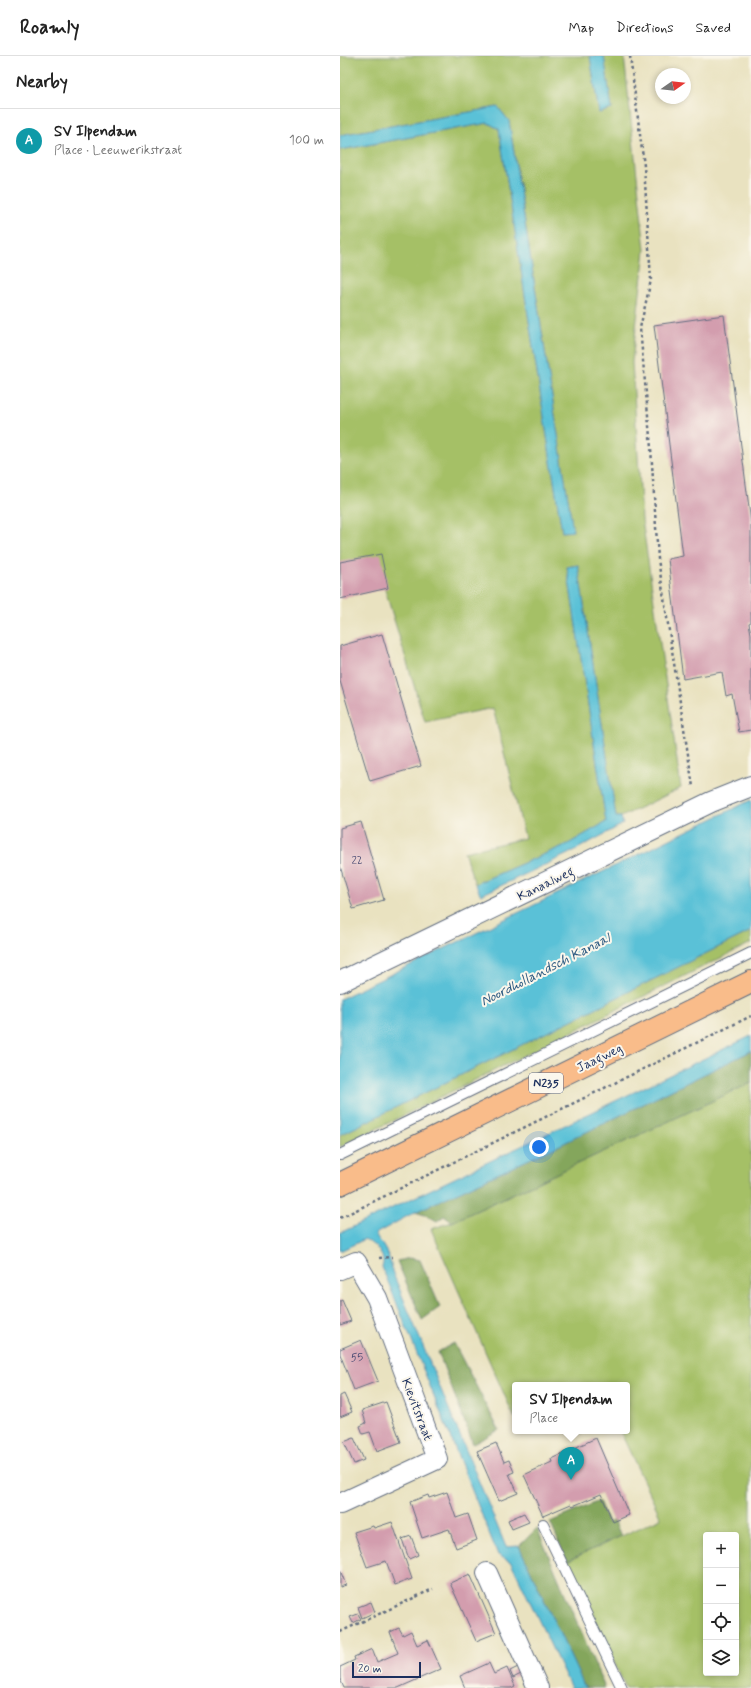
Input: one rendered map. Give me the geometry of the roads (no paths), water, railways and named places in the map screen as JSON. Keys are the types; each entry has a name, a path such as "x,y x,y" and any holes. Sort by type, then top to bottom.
{"main road":[{"name":"Jaagweg","path":"340,1184 751,982"}],"street":[{"name":"Kanaalweg","path":"340,982 697,809 751,786"},
{"name":"Kievitstraat","path":"340,1504 437,1458 377,1298 348,1266"},
{"path":"487,1573 538,1688"}],"lane":[{"path":"340,1155 751,953"},
{"path":"543,1524 622,1688"}],"water":[{"path":"590,56 604,56 612,109 599,113"},
{"path":"498,107 509,121 573,531 562,532 499,129 488,123 340,150 340,135"},
{"path":"578,565 616,817 621,817 623,824 568,854 481,895 475,884 568,844 606,822 567,567"},
{"name":"Noordhollandsch Kanaal","path":"751,800 751,931 340,1135 340,999"},
{"path":"751,1036 751,1051 560,1145 415,1212 375,1234 388,1256 392,1271 506,1547 519,1546 585,1688 571,1688 511,1562 498,1555 382,1267 383,1258 381,1254 376,1247 365,1239 340,1251 340,1233"}],"place":[{"name":"SV Ilpendam","path":"571,1480"}]}
